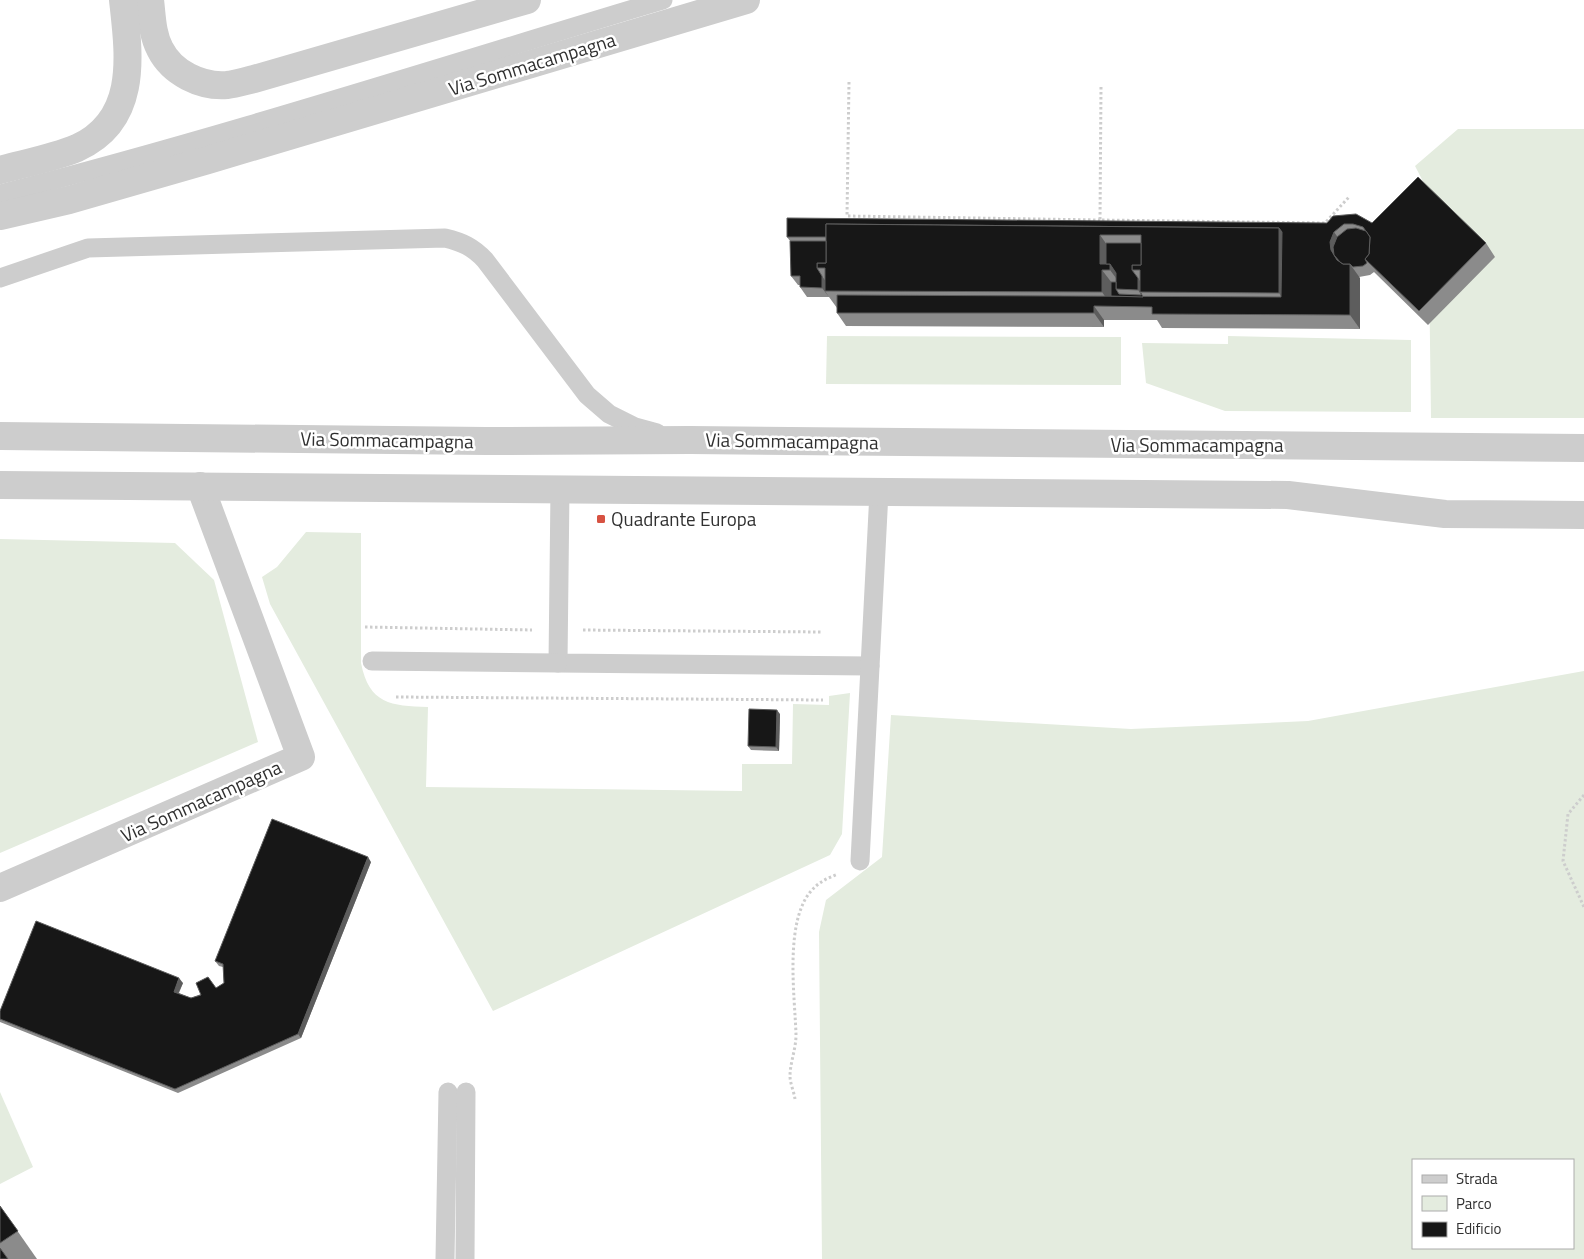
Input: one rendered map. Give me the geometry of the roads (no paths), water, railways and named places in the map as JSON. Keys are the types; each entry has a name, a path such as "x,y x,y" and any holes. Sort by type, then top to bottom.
{"street":[{"path":"0,170 50,157 78,147 97,136 111,123 121,105 129,64 123,0"},
{"path":"150,0 154,33 160,49 170,64 183,74 204,83 226,85 254,79 527,0"},
{"name":"Via Sommacampagna","path":"0,216 69,200 199,163 746,0"},
{"name":"Via Sommacampagna","path":"0,436 1584,448"},
{"path":"0,485 1288,495 1445,514 1584,515"},
{"name":"Via Sommacampagna","path":"0,888 301,757 200,486"}],"lane":[{"name":"Via Sommacampagna","path":"0,194 224,132 663,0"},
{"path":"0,278 88,248 445,238 462,242 475,249 587,395 609,414 635,427 690,440"},
{"path":"558,663 560,489"},
{"path":"860,861 879,492"},
{"path":"372,661 870,666"},
{"path":"445,1259 457,1092 465,1259"}],"place":[{"name":"Quadrante Europa","path":"601,519"}]}
